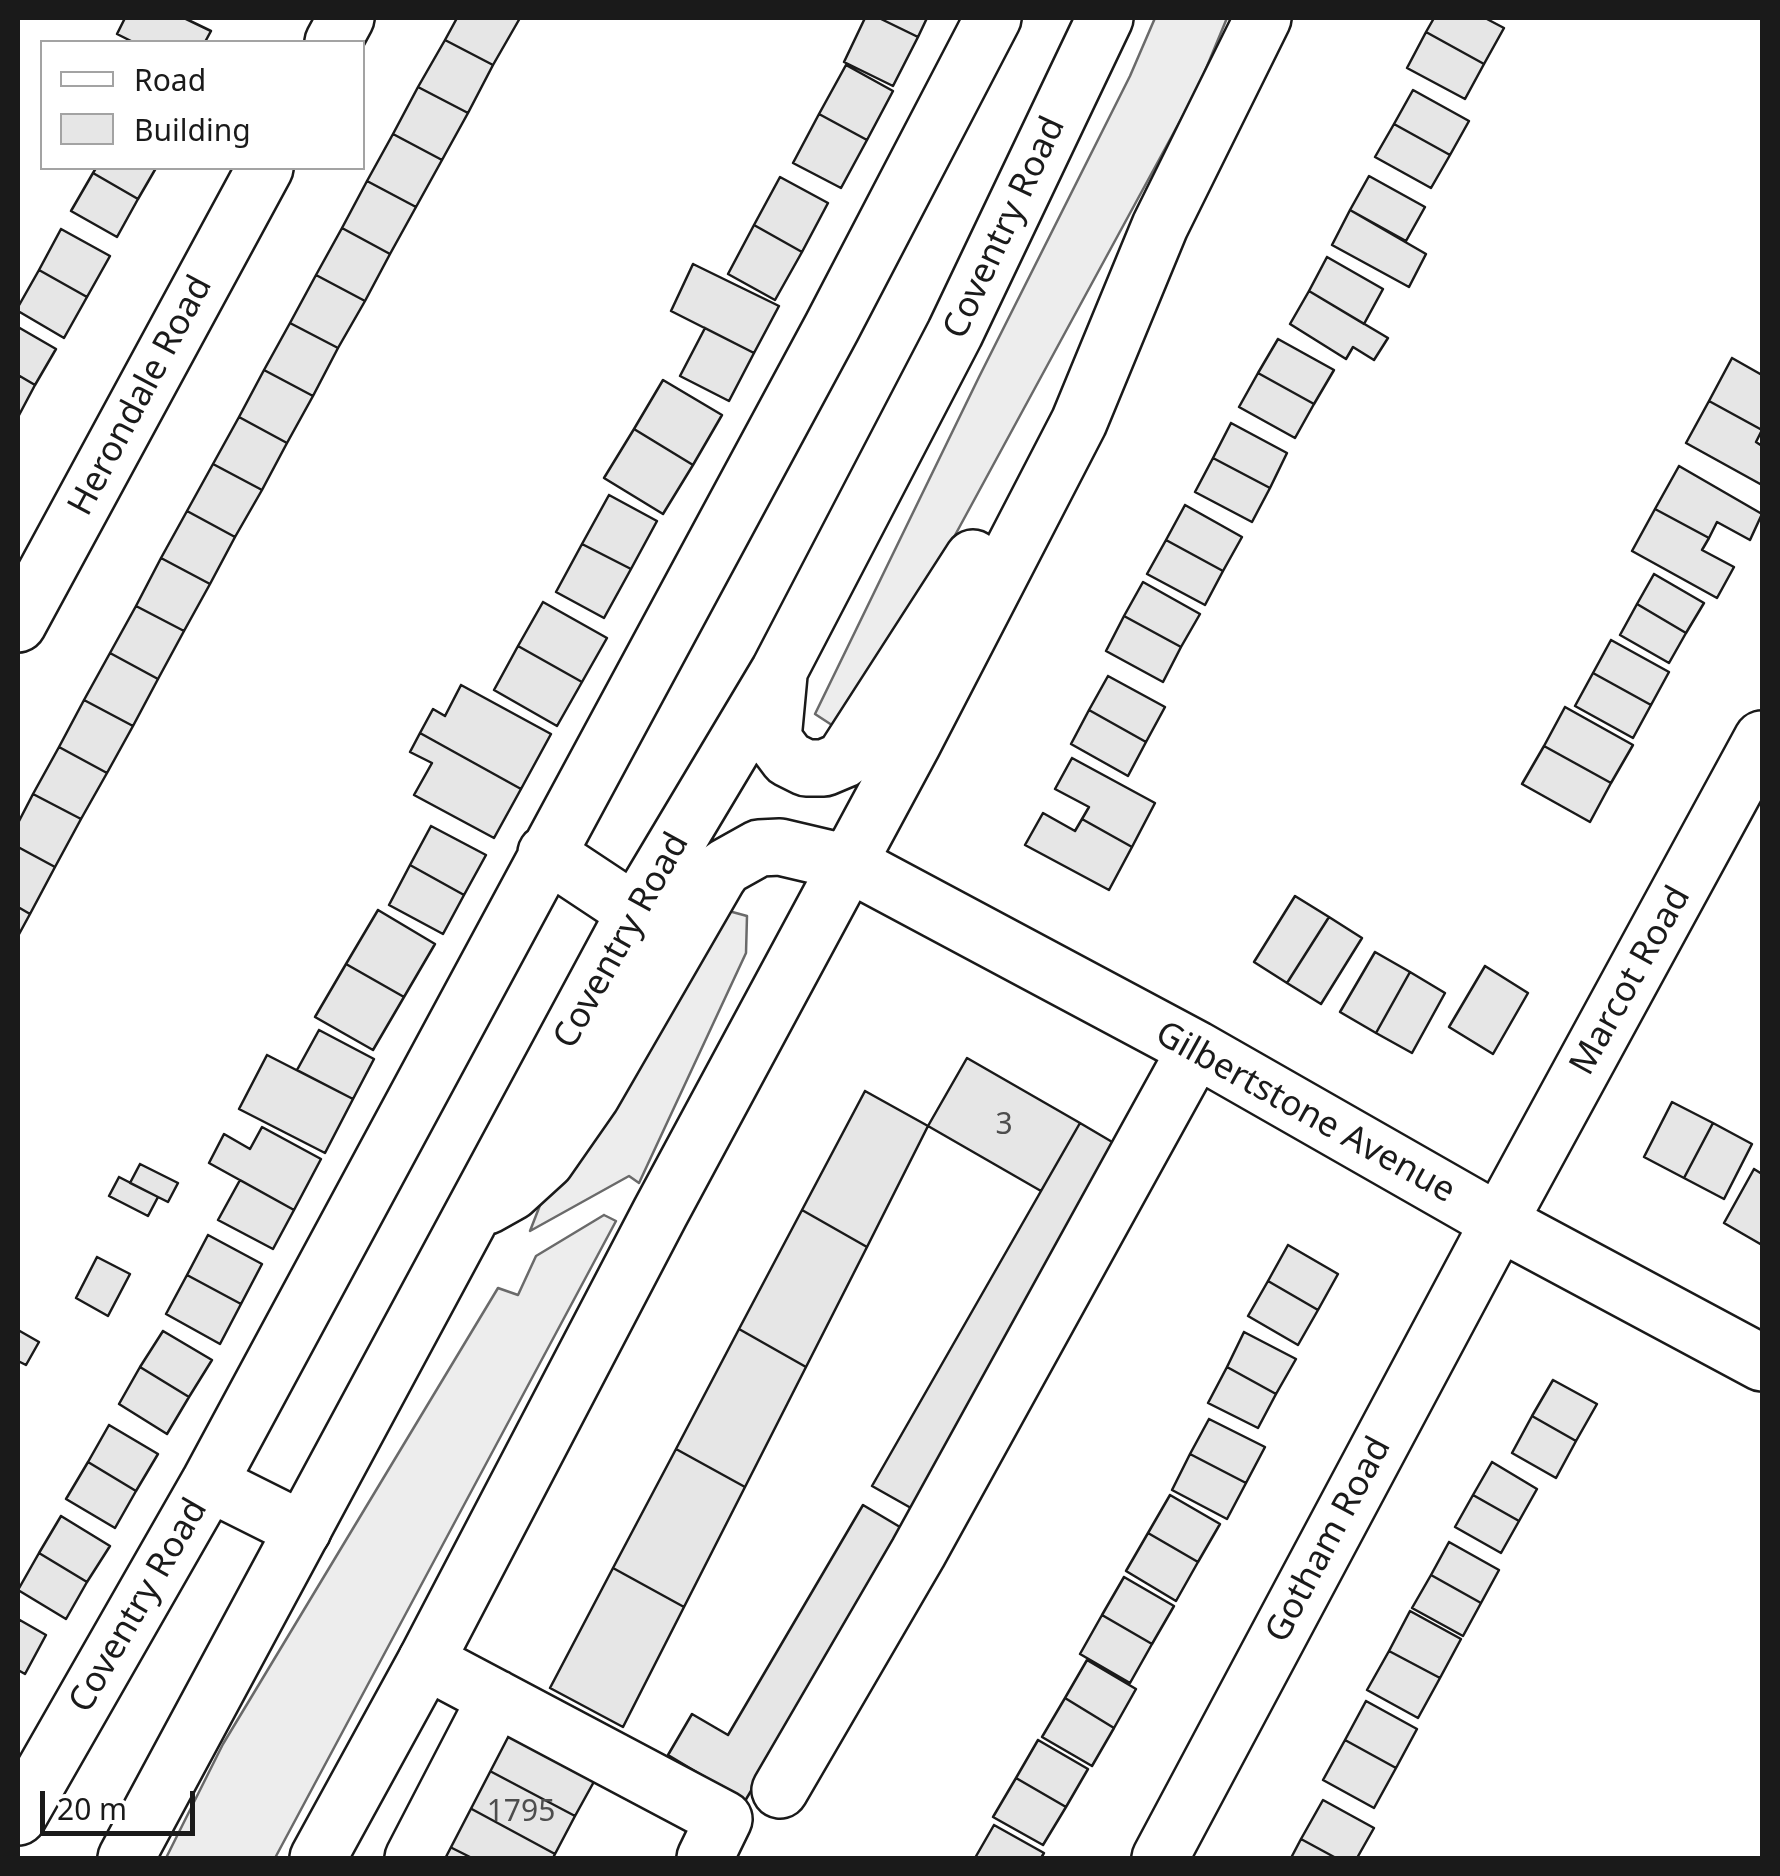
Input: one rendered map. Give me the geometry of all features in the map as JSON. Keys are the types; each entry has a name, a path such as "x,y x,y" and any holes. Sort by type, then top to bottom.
{"main road":[{"path":"334,40 346,18"},
{"name":"Coventry Road","path":"18,1817 209,1483 832,326 993,18"},
{"name":"Coventry Road","path":"126,1858 634,912 779,671 955,334 1105,18"},
{"path":"318,1858 913,743 1078,422 1160,226 1263,18"},
{"name":"Herondale Road","path":"18,624 264,170"},
{"path":"779,671 773,739 788,758 806,768 824,768 844,760 1024,479 1078,422"},
{"name":"Marcot Road","path":"1498,1222 1762,739"},
{"name":"Gilbertstone Avenue","path":"475,1212 512,1192 546,1161 592,1096 725,868 759,848 780,847 848,863 1196,1049 1498,1222 1762,1363"},
{"path":"546,854 634,912"},
{"path":"780,1790 918,1553 1196,1049"},
{"name":"Gotham Road","path":"1160,1858 1498,1222"},
{"path":"209,1483 303,1530"},
{"path":"426,1661 724,1819 705,1858"},
{"path":"412,1858 496,1698"}],"shaded area":[{"path":"1155,18 1227,18 1198,88 916,607 841,731 815,714"},
{"path":"725,910 747,916 746,953 639,1183 629,1176 530,1231 549,1182"},
{"path":"604,1215 616,1221 275,1858 166,1858 223,1744 498,1288 518,1295 536,1256"}],"building":[{"path":"125,18 184,18 211,31 206,40 129,40 117,34"},
{"path":"457,18 520,18 493,65 445,40"},
{"path":"865,18 879,18 918,37 893,86 844,62"},
{"path":"879,18 927,18 918,37"},
{"path":"1434,18 1485,18 1504,28 1484,64 1426,32"},
{"path":"1426,32 1484,64 1465,99 1407,68"},
{"path":"445,40 493,65 468,113 418,87"},
{"path":"846,65 893,91 867,140 819,114"},
{"path":"418,87 468,113 442,160 393,134"},
{"path":"1413,90 1469,121 1450,155 1394,124"},
{"path":"819,114 867,140 841,188 793,163"},
{"path":"1394,124 1450,155 1431,188 1375,157"},
{"path":"393,134 442,160 416,207 367,181"},
{"path":"95,170 155,170 138,199 93,173"},
{"path":"93,173 138,199 117,237 71,211"},
{"path":"1369,176 1425,207 1406,241 1350,210"},
{"path":"780,177 828,203 802,252 754,225"},
{"path":"367,181 416,207 390,254 342,228"},
{"path":"1350,210 1426,254 1409,287 1332,245"},
{"path":"754,225 802,252 775,300 728,274"},
{"path":"342,228 390,254 365,301 316,275"},
{"path":"61,229 110,256 87,297 39,270"},
{"path":"1327,257 1383,289 1364,324 1309,291"},
{"path":"693,264 779,306 754,353 671,311"},
{"path":"39,270 87,297 64,338 18,311"},
{"path":"316,275 365,301 338,348 290,323"},
{"path":"1309,291 1388,338 1374,360 1353,347 1346,359 1290,324"},
{"path":"290,323 338,348 313,396 264,370"},
{"path":"18,327 56,349 35,385 18,375"},
{"path":"705,328 754,353 729,401 680,376"},
{"path":"1278,339 1334,370 1314,404 1258,373"},
{"path":"1732,358 1762,375 1762,430 1709,401"},
{"path":"264,370 313,396 287,443 239,417"},
{"path":"1258,373 1314,404 1295,438 1239,407"},
{"path":"18,375 35,385 18,417"},
{"path":"663,380 722,415 693,465 634,429"},
{"path":"1709,401 1762,430 1756,442 1762,446 1762,485 1686,443"},
{"path":"239,417 287,443 262,490 213,464"},
{"path":"1231,423 1287,453 1270,488 1213,458"},
{"path":"634,429 693,465 663,514 604,478"},
{"path":"1213,458 1270,488 1252,522 1195,492"},
{"path":"213,464 262,490 235,537 187,511"},
{"path":"1679,466 1762,514 1750,540 1717,522 1709,538 1655,509"},
{"path":"609,495 657,521 631,569 582,544"},
{"path":"1185,505 1242,537 1223,571 1166,540"},
{"path":"1655,509 1709,538 1702,550 1734,567 1717,598 1632,551"},
{"path":"187,511 235,537 210,584 161,558"},
{"path":"1166,540 1223,571 1205,605 1147,574"},
{"path":"582,544 631,569 604,618 556,592"},
{"path":"161,558 210,584 184,631 136,606"},
{"path":"1654,574 1704,603 1686,633 1637,604"},
{"path":"1143,582 1200,614 1181,647 1124,616"},
{"path":"543,602 607,638 582,682 518,646"},
{"path":"1637,604 1686,633 1669,663 1620,635"},
{"path":"136,606 184,631 158,679 110,653"},
{"path":"1124,616 1181,647 1163,682 1106,651"},
{"path":"1611,640 1669,672 1651,705 1593,673"},
{"path":"518,646 582,682 557,726 494,690"},
{"path":"110,653 158,679 133,726 84,700"},
{"path":"1593,673 1651,705 1633,738 1575,706"},
{"path":"1108,676 1165,707 1146,742 1089,710"},
{"path":"461,685 551,734 521,789 420,733 433,709 445,716"},
{"path":"84,700 133,726 107,773 59,747"},
{"path":"1565,707 1633,745 1611,783 1544,746"},
{"path":"1089,710 1146,742 1128,776 1071,744"},
{"path":"420,733 521,789 494,838 414,795 432,763 410,752"},
{"path":"1544,746 1611,783 1590,822 1522,784"},
{"path":"59,747 107,773 81,819 33,794"},
{"path":"1072,758 1155,803 1132,847 1082,819 1089,807 1055,789"},
{"path":"33,794 81,819 55,867 18,847 18,823"},
{"path":"1043,813 1075,831 1082,819 1132,847 1109,890 1025,845"},
{"path":"431,826 486,855 464,895 410,865"},
{"path":"18,847 55,867 30,914 18,907"},
{"path":"410,865 464,895 443,934 389,905"},
{"path":"1295,896 1329,917 1287,983 1254,962"},
{"path":"18,907 30,914 18,936"},
{"path":"378,910 435,944 404,997 346,964"},
{"path":"1329,917 1362,938 1321,1004 1287,983"},
{"path":"1375,952 1410,972 1376,1033 1340,1012"},
{"path":"346,964 404,997 373,1050 315,1017"},
{"path":"1485,966 1528,993 1493,1054 1449,1027"},
{"path":"1410,972 1445,993 1412,1053 1376,1033"},
{"path":"319,1030 374,1059 353,1099 297,1070"},
{"path":"267,1055 353,1099 325,1153 239,1109"},
{"path":"967,1058 1080,1123 1041,1191 928,1126"},
{"path":"865,1091 928,1126 867,1247 802,1210"},
{"path":"1672,1102 1713,1123 1684,1178 1644,1157"},
{"path":"1080,1123 1119,1146 911,1508 872,1486"},
{"path":"1713,1123 1752,1144 1724,1199 1684,1178"},
{"path":"262,1127 321,1159 294,1210 209,1163 224,1134 250,1149"},
{"path":"140,1164 178,1183 168,1202 130,1183"},
{"path":"1754,1169 1762,1174 1762,1245 1724,1223"},
{"path":"119,1177 158,1197 148,1216 109,1196"},
{"path":"240,1180 294,1210 273,1249 218,1220"},
{"path":"802,1210 867,1247 806,1367 739,1329"},
{"path":"208,1235 262,1264 241,1304 187,1275"},
{"path":"1288,1245 1338,1274 1318,1310 1268,1281"},
{"path":"97,1257 130,1274 108,1316 76,1298"},
{"path":"187,1275 241,1304 220,1344 166,1314"},
{"path":"1268,1281 1318,1310 1298,1345 1248,1316"},
{"path":"739,1329 806,1367 745,1487 676,1449"},
{"path":"18,1330 39,1342 26,1365 18,1361"},
{"path":"163,1331 212,1360 189,1397 140,1367"},
{"path":"1244,1332 1296,1359 1276,1394 1227,1367"},
{"path":"140,1367 189,1397 167,1434 119,1404"},
{"path":"1227,1367 1276,1394 1258,1428 1208,1403"},
{"path":"1553,1380 1597,1404 1576,1441 1532,1416"},
{"path":"1532,1416 1576,1441 1556,1478 1512,1453"},
{"path":"1209,1419 1265,1447 1246,1483 1190,1454"},
{"path":"109,1425 158,1454 136,1491 88,1462"},
{"path":"676,1449 745,1487 684,1607 613,1568"},
{"path":"1190,1454 1246,1483 1227,1519 1172,1490"},
{"path":"88,1462 136,1491 115,1528 66,1499"},
{"path":"1492,1462 1537,1489 1519,1521 1473,1495"},
{"path":"1170,1495 1220,1524 1198,1562 1148,1533"},
{"path":"1473,1495 1519,1521 1501,1553 1455,1527"},
{"path":"863,1505 905,1530 745,1801 668,1755 692,1714 728,1735"},
{"path":"61,1516 110,1546 87,1582 39,1553"},
{"path":"1148,1533 1198,1562 1176,1601 1126,1571"},
{"path":"1449,1542 1499,1570 1481,1603 1431,1575"},
{"path":"39,1553 87,1582 66,1619 18,1590"},
{"path":"613,1568 684,1607 623,1727 550,1688"},
{"path":"1431,1575 1481,1603 1463,1636 1412,1608"},
{"path":"1124,1577 1174,1606 1152,1644 1102,1615"},
{"path":"1410,1611 1461,1639 1440,1678 1389,1651"},
{"path":"1102,1615 1152,1644 1130,1683 1080,1654"},
{"path":"18,1619 46,1635 25,1674 18,1670"},
{"path":"1389,1651 1440,1678 1418,1718 1367,1690"},
{"path":"1087,1660 1136,1689 1114,1728 1065,1698"},
{"path":"1065,1698 1114,1728 1092,1766 1042,1737"},
{"path":"1366,1701 1417,1729 1396,1768 1345,1740"},
{"path":"508,1732 596,1778 575,1816 488,1770"},
{"path":"1038,1740 1088,1769 1066,1807 1016,1778"},
{"path":"1345,1740 1396,1768 1374,1808 1323,1780"},
{"path":"488,1770 575,1816 555,1854 468,1807"},
{"path":"1016,1778 1066,1807 1043,1845 993,1817"},
{"path":"1323,1800 1374,1828 1357,1858 1336,1858 1301,1839"},
{"path":"468,1807 555,1854 553,1858 472,1858 448,1846"},
{"path":"994,1825 1044,1853 1041,1858 975,1858"},
{"path":"1301,1839 1336,1858 1291,1858"},
{"path":"448,1846 472,1858 441,1858"}]}
